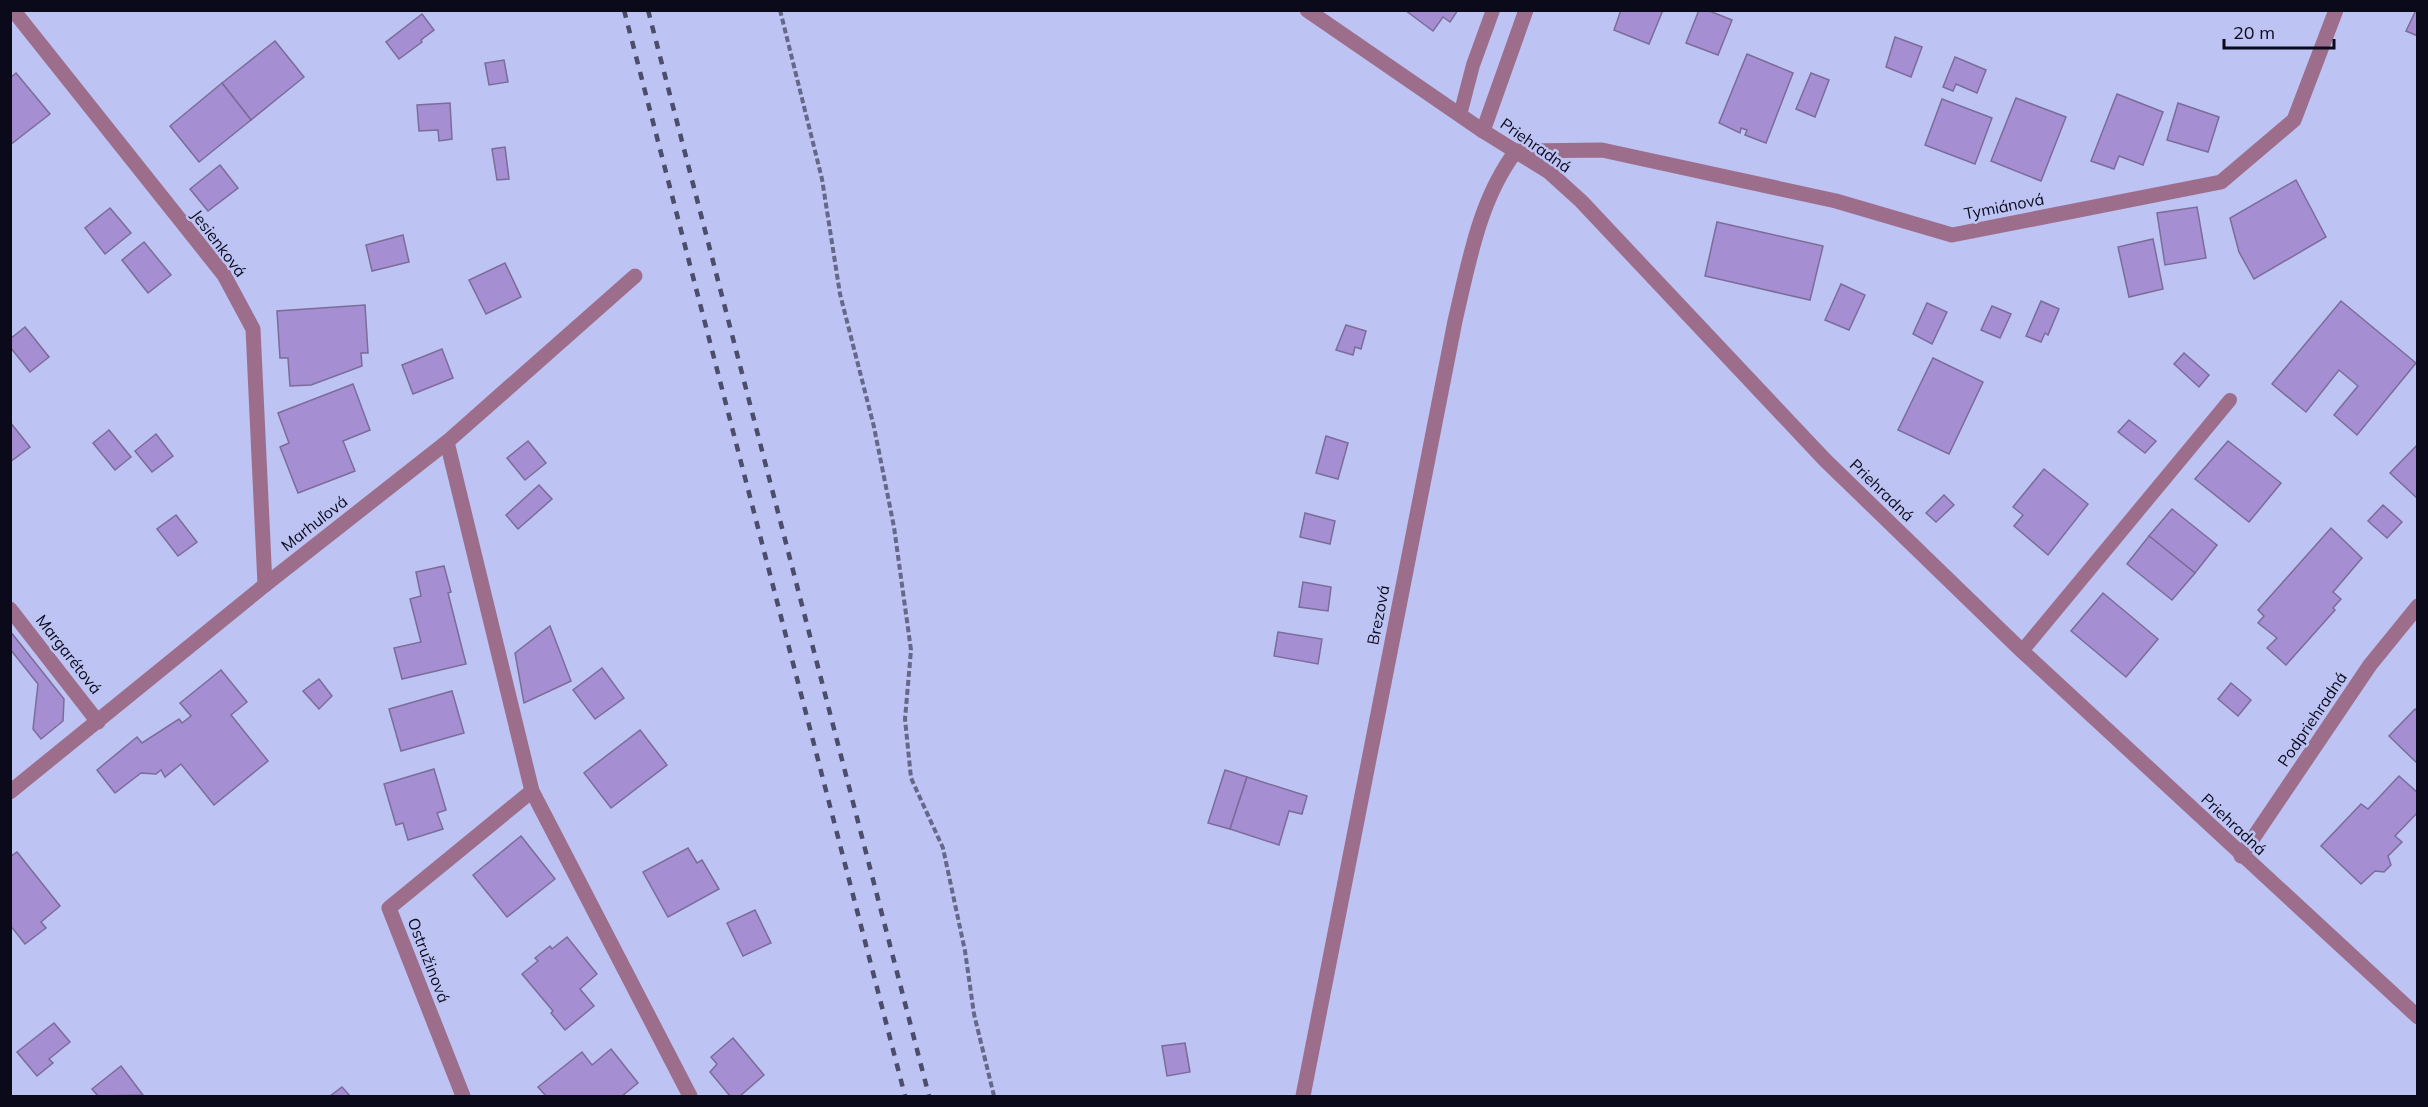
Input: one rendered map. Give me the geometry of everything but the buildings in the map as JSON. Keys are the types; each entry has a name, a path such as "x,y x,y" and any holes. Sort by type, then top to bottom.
{"street":[{"name":"Jesienková","path":"12,10 224,275 252,329 266,585"},
{"name":"Priehradná","path":"1307,10 1483,131 1549,172 1581,201 1825,460 2022,651 2241,856 2418,1017"},
{"path":"1483,131 1526,10"},
{"name":"Tymiánová","path":"1516,151 1602,150 1836,201 1952,235 2221,182 2294,120 2336,10"},
{"name":"Brezová","path":"1303,1096 1455,321 1481,215 1503,168 1516,151"},
{"name":"Marhuľová","path":"10,792 447,442 635,276"},
{"path":"447,442 532,791 690,1096"},
{"name":"Podpriehradná","path":"2241,856 2370,665 2418,606"},
{"name":"Margarétová","path":"10,609 98,722"},
{"name":"Ostružinová","path":"463,1096 389,908 532,791"}],"lane":[{"path":"1460,115 1473,65 1493,10"},
{"path":"2022,651 2229,400"}],"path":[{"path":"780,10 822,178 840,294 874,427 894,527 911,650 905,719 911,778 943,848 965,951 974,1014 994,1096"}],"railway":[{"path":"624,10 905,1096"},
{"path":"648,10 929,1096"}]}
